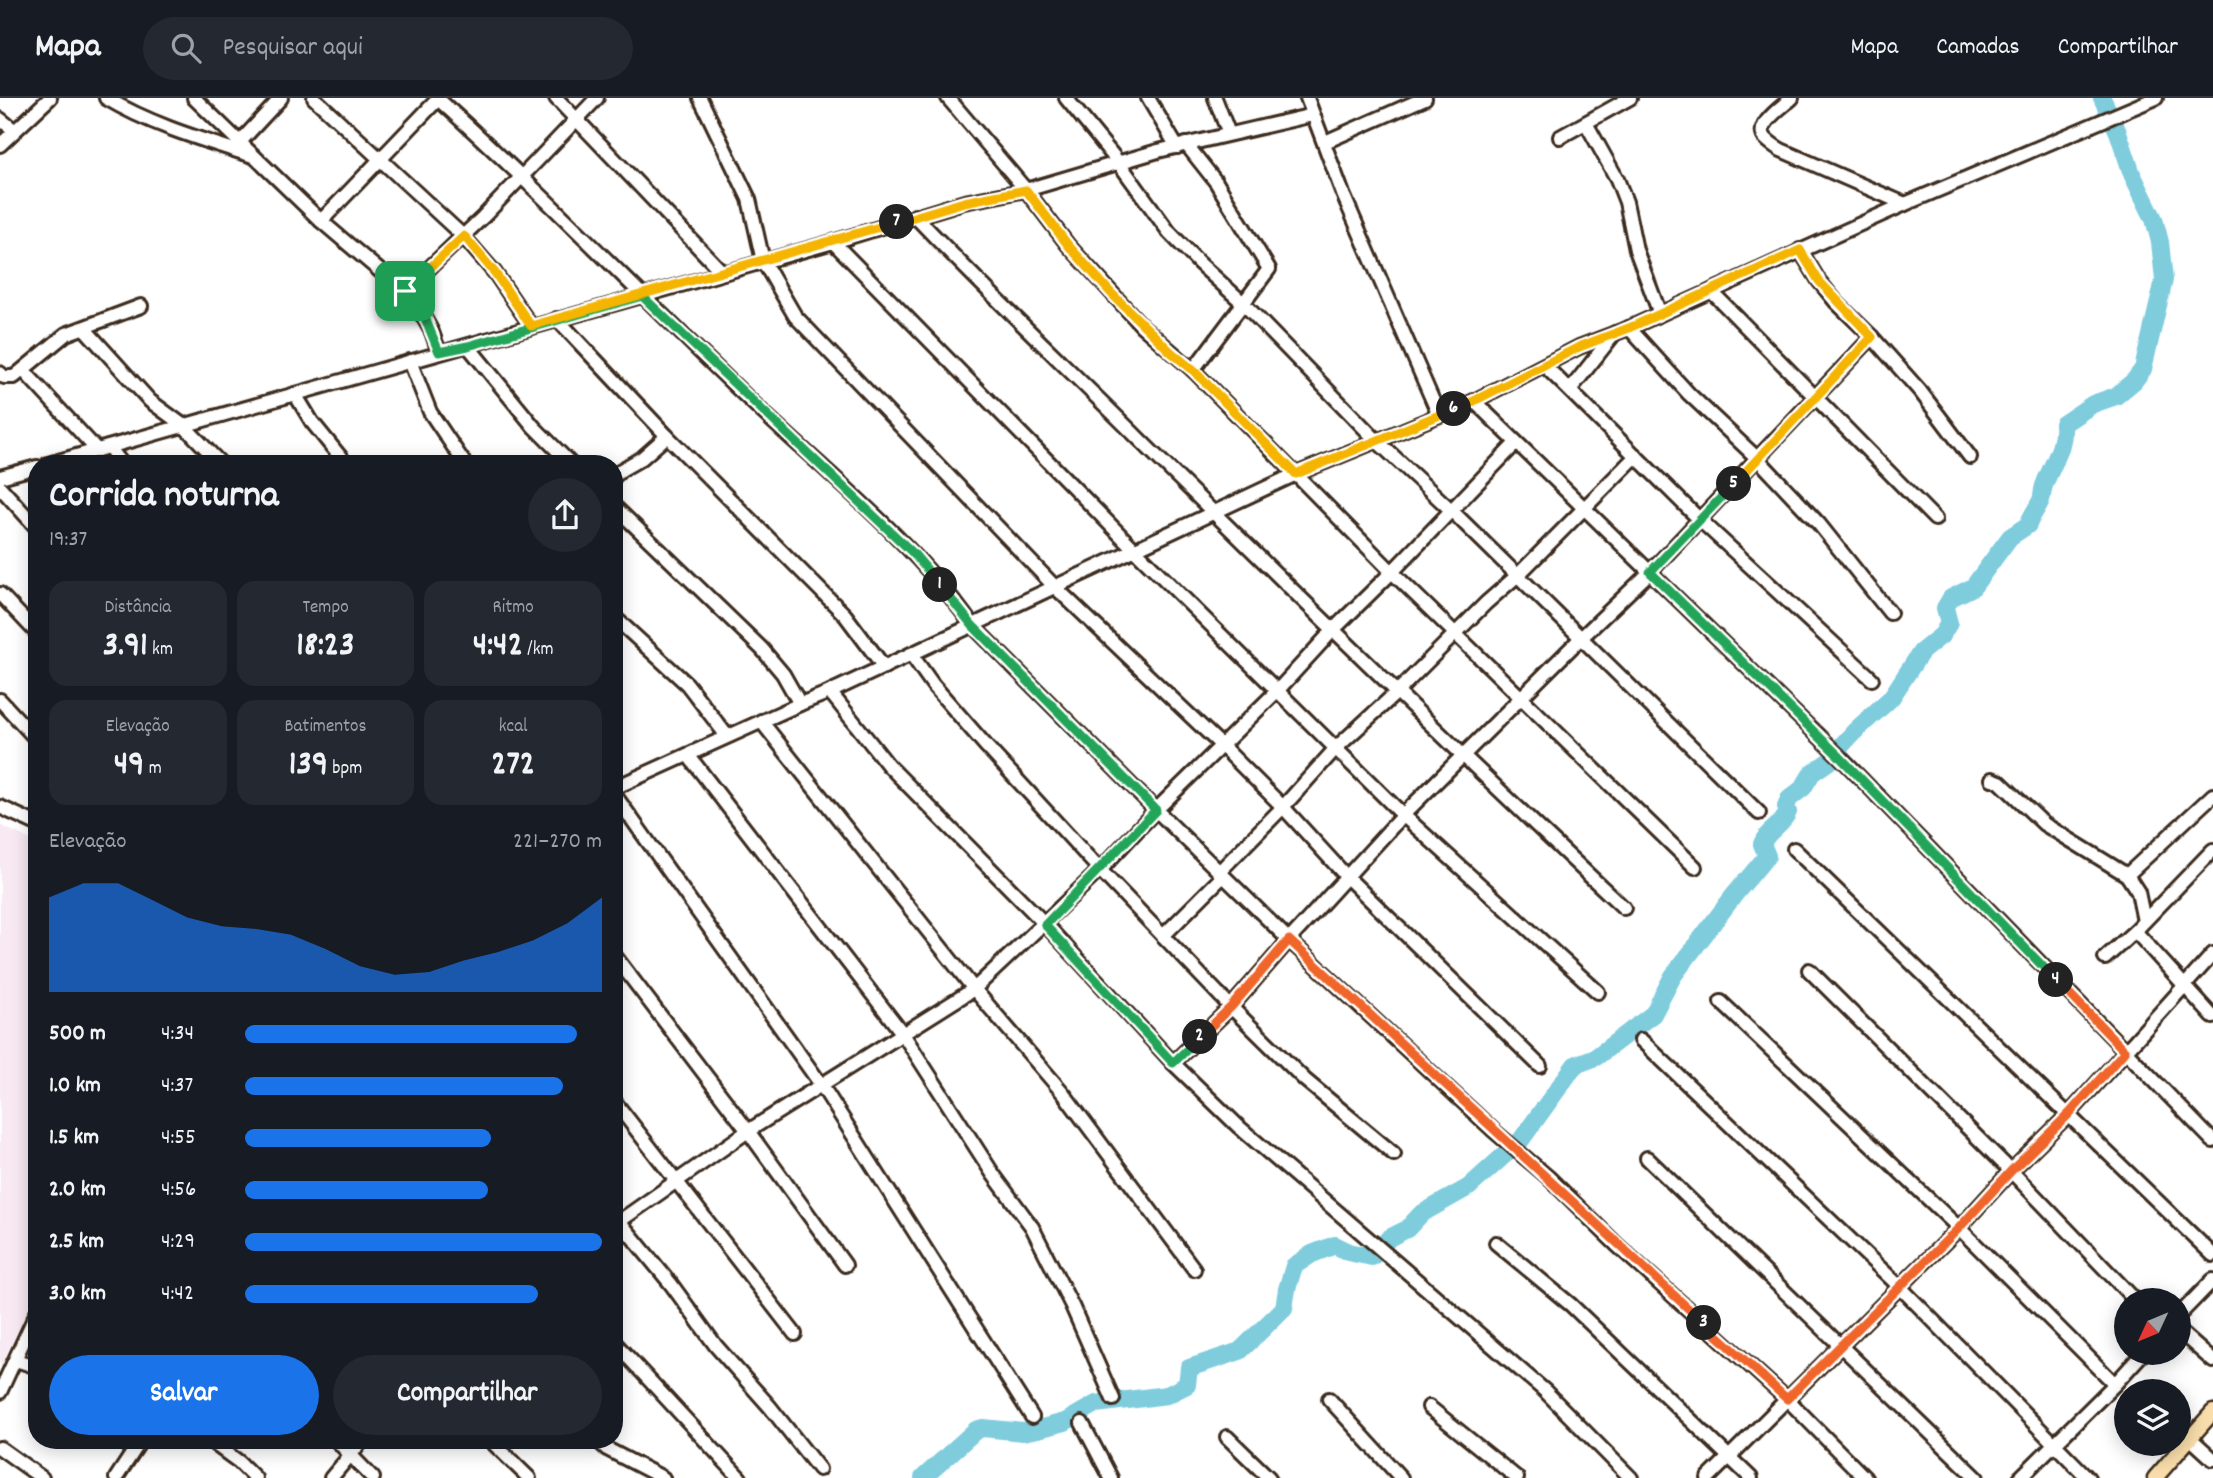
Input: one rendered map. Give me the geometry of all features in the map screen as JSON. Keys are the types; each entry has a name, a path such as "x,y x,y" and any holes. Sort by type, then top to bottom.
{"main road":[{"path":"2191,1437 2213,1412"},
{"path":"2155,1478 2174,1456"}],"street":[{"path":"1,144 50,98"},
{"path":"106,98 127,111 177,131 256,158"},
{"path":"194,98 321,222 405,291 425,318 439,352"},
{"path":"240,142 281,98"},
{"path":"314,98 464,236 495,273 531,326"},
{"path":"321,222 438,98 522,175 642,296 913,553 957,603 972,625 1289,940 1787,1399 1865,1478"},
{"path":"556,98 722,272"},
{"path":"405,291 464,236 597,98"},
{"path":"700,98 749,198 763,261 795,316 1055,587 1222,746 1347,877 1540,1066"},
{"path":"948,98 1026,190 1068,245 1111,293 1161,343 1193,370 1392,572 1695,867"},
{"path":"1066,98 1119,163 1169,232 1242,302 1377,441 1452,510 1759,813"},
{"path":"1148,98 1181,145 1216,182 1269,269 1193,370"},
{"path":"1214,98 1229,134"},
{"path":"1307,98 1343,194 1439,415"},
{"path":"1325,142 1425,98"},
{"path":"1560,137 1630,98"},
{"path":"1791,98 1763,126 1762,133 1766,139 1781,150 1905,204"},
{"path":"623,784 830,692 1296,474 1474,401 1579,347 1629,328 1905,204 2156,98"},
{"path":"81,455 833,242 964,202 1026,190 1181,145 1313,115"},
{"path":"0,118 14,130"},
{"path":"1586,122 1617,179 1626,202 1636,250 1660,314"},
{"path":"915,216 974,278 1396,693 1624,908"},
{"path":"833,242 1136,550 1403,815 1598,992"},
{"path":"1800,250 1828,291 1920,391 1970,457"},
{"path":"1711,290 1935,519"},
{"path":"0,373 4,377 14,377 66,334 141,306"},
{"path":"557,319 667,436 845,615 884,667"},
{"path":"84,328 150,401 184,426 212,455"},
{"path":"1629,328 1689,394 1758,459 1819,524 1890,613"},
{"path":"1570,390 1615,333"},
{"path":"1173,1063 1231,1007 1403,815 1650,572 1872,337"},
{"path":"468,346 534,427 562,455"},
{"path":"410,361 430,412 459,455"},
{"path":"1545,366 1699,519 1872,679"},
{"path":"24,371 111,455"},
{"path":"295,394 312,422 339,455"},
{"path":"1474,401 1848,765 2213,1141"},
{"path":"623,469 642,458 667,436"},
{"path":"623,1215 748,1131 974,989 1045,925 1100,870 1516,443"},
{"path":"1163,936 1336,748 1586,509 1636,456"},
{"path":"0,477 28,469"},
{"path":"0,487 28,518"},
{"path":"623,515 762,649 783,674 800,704"},
{"path":"0,594 28,624"},
{"path":"623,625 687,684 727,736"},
{"path":"911,654 933,685 987,747 1231,1007 1305,1080 1394,1154"},
{"path":"830,692 888,765 1045,925 1173,1063 1239,1127 1545,1391 1631,1478"},
{"path":"0,700 28,730"},
{"path":"761,721 974,989 1064,1094 1194,1269"},
{"path":"688,755 903,1034 993,1174 1032,1227 1072,1306 1113,1399"},
{"path":"1992,779 2000,782 2044,824 2127,875 2138,892 2139,926 2183,986 2213,1017"},
{"path":"2127,875 2213,795"},
{"path":"0,807 28,820"},
{"path":"623,807 822,1086 1032,1417"},
{"path":"1794,849 2213,1255"},
{"path":"2105,958 2213,850"},
{"path":"1708,1478 1959,1228 2011,1171 2069,1114 2213,954"},
{"path":"623,967 748,1131 845,1265"},
{"path":"1809,970 2011,1171 2123,1288"},
{"path":"1721,1002 1959,1228 2114,1383"},
{"path":"1641,1040 1900,1287 2088,1478"},
{"path":"623,1112 795,1334"},
{"path":"1647,1158 1977,1478"},
{"path":"623,1228 671,1284 716,1346 770,1407 819,1469"},
{"path":"1496,1243 1572,1305 1751,1478"},
{"path":"2191,1303 2213,1280"},
{"path":"0,1392 28,1333"},
{"path":"2191,1342 2213,1361"},
{"path":"623,1352 740,1478"},
{"path":"16,1360 28,1364"},
{"path":"2120,1379 2132,1365"},
{"path":"2020,1478 2114,1385"},
{"path":"1329,1399 1401,1478"},
{"path":"1429,1407 1517,1478"},
{"path":"1082,1423 1111,1478"},
{"path":"1227,1437 1269,1478"},
{"path":"2191,1439 2213,1459"},
{"path":"0,1448 42,1478"},
{"path":"116,1478 131,1449"},
{"path":"221,1449 255,1478"},
{"path":"344,1449 373,1478"},
{"path":"331,1478 355,1449"},
{"path":"499,1449 528,1478"},
{"path":"611,1449 663,1478"}],"shaded area":[{"path":"0,825 28,839 28,1309 0,1367"}],"waterway":[{"path":"923,1478 976,1430 983,1428 1023,1432 1038,1429 1065,1422 1096,1404 1167,1395 1187,1385 1189,1368 1240,1351 1284,1308 1294,1266 1312,1254 1335,1245 1348,1252 1372,1257 1389,1238 1407,1229 1421,1214 1469,1187 1521,1140 1575,1065 1596,1057 1653,1014 1673,976 1767,856 1762,844 1785,817 1789,799 1803,788 1812,773 1838,755 1841,746 1854,732 1891,698 1921,652 1942,635 1949,623 1945,608 1951,598 1973,587 2010,537 2028,525 2041,500 2044,485 2060,447 2063,424 2093,404 2116,396 2134,381 2143,369 2164,280 2160,242 2154,219 2132,174 2118,132 2102,98"}],"route":[{"path":"1026,190 1068,245 1142,326 1193,370 1296,474 1474,401 1579,347 1629,328 1800,250 1836,302 1872,337 1650,572 1838,755 2125,1051 2069,1114 2011,1171 1959,1228 1787,1399 1289,940 1231,1007 1173,1063 1045,925 1156,810 972,625 957,603 913,553 642,296 439,352 425,318 405,291 464,236 495,273 531,326 833,242 964,202 1026,190"}]}
